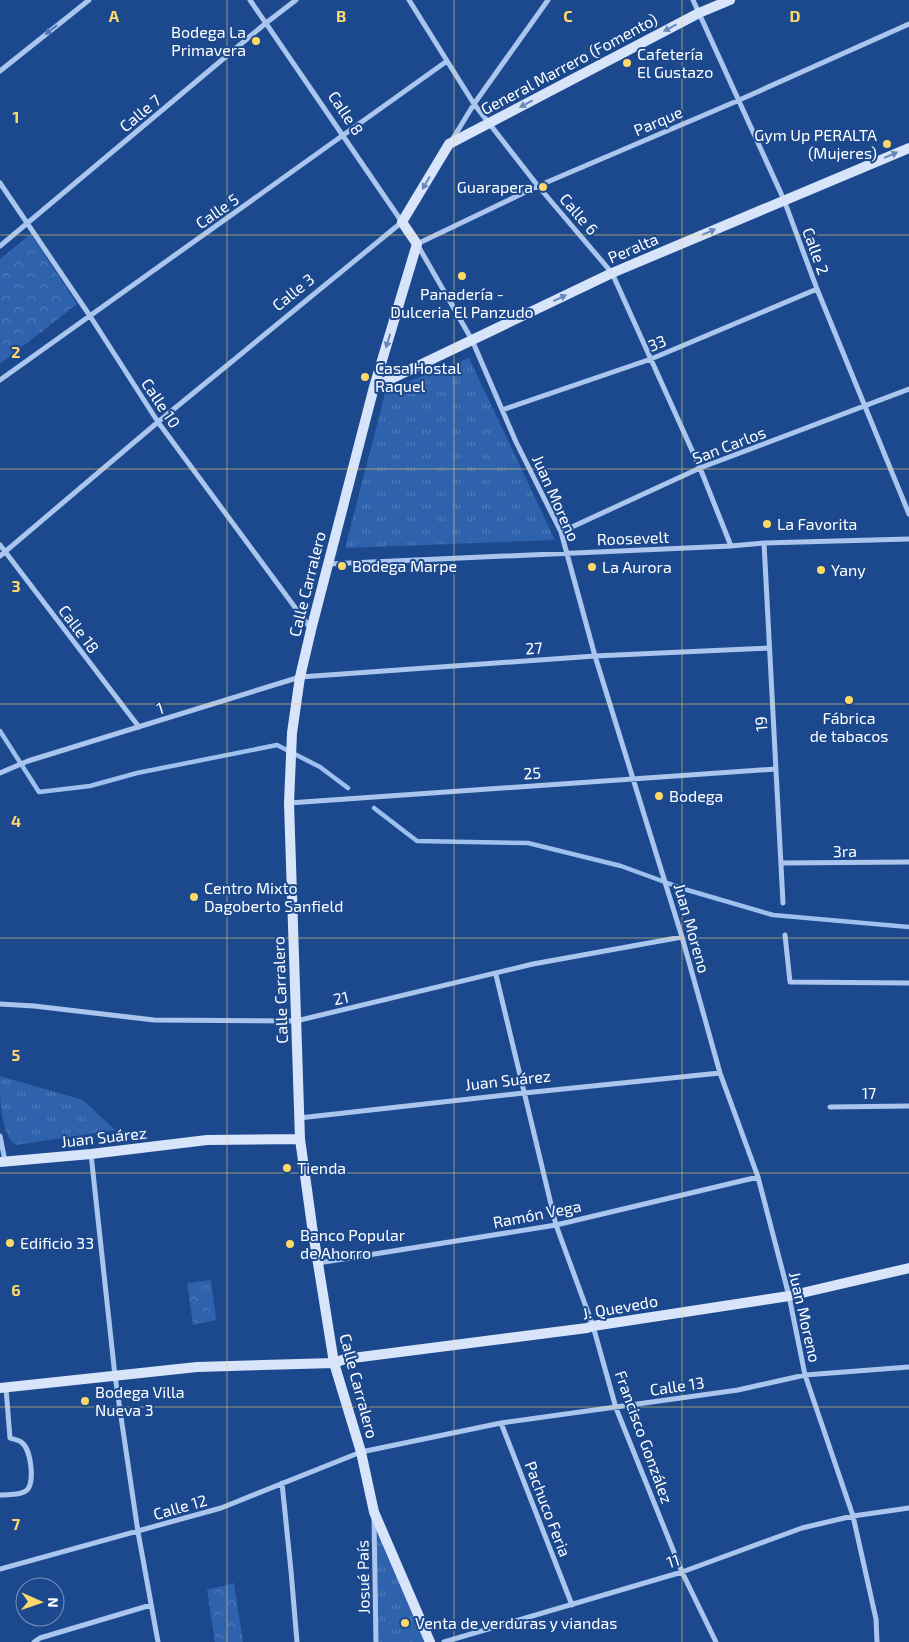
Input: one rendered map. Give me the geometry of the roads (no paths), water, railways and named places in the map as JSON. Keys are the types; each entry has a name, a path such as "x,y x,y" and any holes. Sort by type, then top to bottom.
{"street":[{"path":"0,71 89,0"},
{"name":"Calle 8","path":"250,0 417,244"},
{"name":"Calle 7","path":"0,246 296,0"},
{"name":"Calle 6","path":"409,0 474,104 538,186 612,273 700,468 732,546"},
{"name":"Calle 3","path":"2,554 158,422 402,222 474,104 548,0"},
{"name":"Calle 2","path":"693,0 784,200 817,289 909,514"},
{"name":"General Marrero (Fomento)","path":"450,144 699,13 730,0"},
{"name":"Parque","path":"417,244 538,186 738,101 909,24"},
{"name":"Calle 5","path":"0,380 447,62"},
{"name":"Peralta","path":"374,387 612,273 909,148"},
{"name":"Calle 10","path":"0,182 158,422 311,630"},
{"name":"Juan Moreno","path":"417,244 472,340 502,410 561,532 595,656 670,895 720,1073 758,1177 789,1296 805,1375 853,1516 876,1619 877,1642"},
{"name":"Calle Carralero","path":"417,244 374,387 327,564 300,677 292,733 289,803 300,1139 334,1363 361,1452 374,1512 430,1642"},
{"name":"33","path":"502,410 650,359 817,289"},
{"name":"San Carlos","path":"561,532 700,468 909,389"},
{"name":"Roosevelt","path":"327,564 567,554 764,543 909,539"},
{"name":"19","path":"764,543 784,903"},
{"name":"Calle 18","path":"0,546 2,554 139,728"},
{"name":"27","path":"300,677 595,656 769,648"},
{"name":"1","path":"0,773 28,761 300,677"},
{"name":"25","path":"289,803 776,769"},
{"name":"3ra","path":"781,863 909,862"},
{"path":"785,935 790,982 909,983"},
{"name":"21","path":"0,1004 34,1006 154,1020 296,1021 496,975 533,964 682,937"},
{"name":"Francisco González","path":"496,975 556,1225 593,1326 616,1408 682,1572 716,1642"},
{"name":"Juan Suárez","path":"299,1118 720,1073"},
{"name":"17","path":"830,1107 909,1106"},
{"path":"0,1136 2,1162"},
{"name":"Juan Suárez","path":"2,1162 91,1154 206,1140 300,1139"},
{"path":"91,1154 115,1376 138,1532 158,1642"},
{"name":"Ramón Vega","path":"318,1263 556,1225 758,1177"},
{"name":"J. Quevedo","path":"3,1387 197,1367 334,1363 345,1359 587,1328 789,1296 909,1268"},
{"name":"Calle 13","path":"361,1452 501,1423 738,1390 805,1375 909,1367"},
{"path":"0,1495 21,1493 28,1489 31,1482 30,1455 27,1448 21,1441 10,1438 3,1387"},
{"name":"Pachuco Feria","path":"501,1423 572,1605"},
{"name":"Calle 12","path":"0,1569 221,1508 361,1452"},
{"path":"282,1483 292,1571 297,1642"},
{"name":"11","path":"444,1642 682,1572 802,1528 853,1516 909,1508"},
{"name":"Josué País","path":"374,1512 376,1642"},
{"path":"34,1642 151,1605"}],"waterway":[{"path":"0,731 39,792 90,786 137,773 277,745 320,767 348,788"},
{"path":"374,808 417,841 528,843 621,866 684,889 773,915 909,927"}],"place":[{"name":"Bodega La Primavera","path":"256,41"},
{"name":"Cafetería El Gustazo","path":"627,63"},
{"name":"Gym Up PERALTA (Mujeres)","path":"887,144"},
{"name":"Guarapera","path":"543,187"},
{"name":"Panadería - Dulceria El Panzudo","path":"462,276"},
{"name":"Casa Hostal Raquel","path":"365,377"},
{"name":"La Favorita","path":"767,524"},
{"name":"Bodega Marpe","path":"342,566"},
{"name":"La Aurora","path":"592,567"},
{"name":"Yany","path":"821,570"},
{"name":"Fábrica de tabacos","path":"849,700"},
{"name":"Bodega","path":"659,796"},
{"name":"Centro Mixto Dagoberto Sanfield","path":"194,897"},
{"name":"Tienda","path":"287,1168"},
{"name":"Edificio 33","path":"10,1243"},
{"name":"Banco Popular de Ahorro","path":"290,1244"},
{"name":"Bodega Villa Nueva 3","path":"85,1401"},
{"name":"Venta de verduras y viandas","path":"405,1623"}]}
